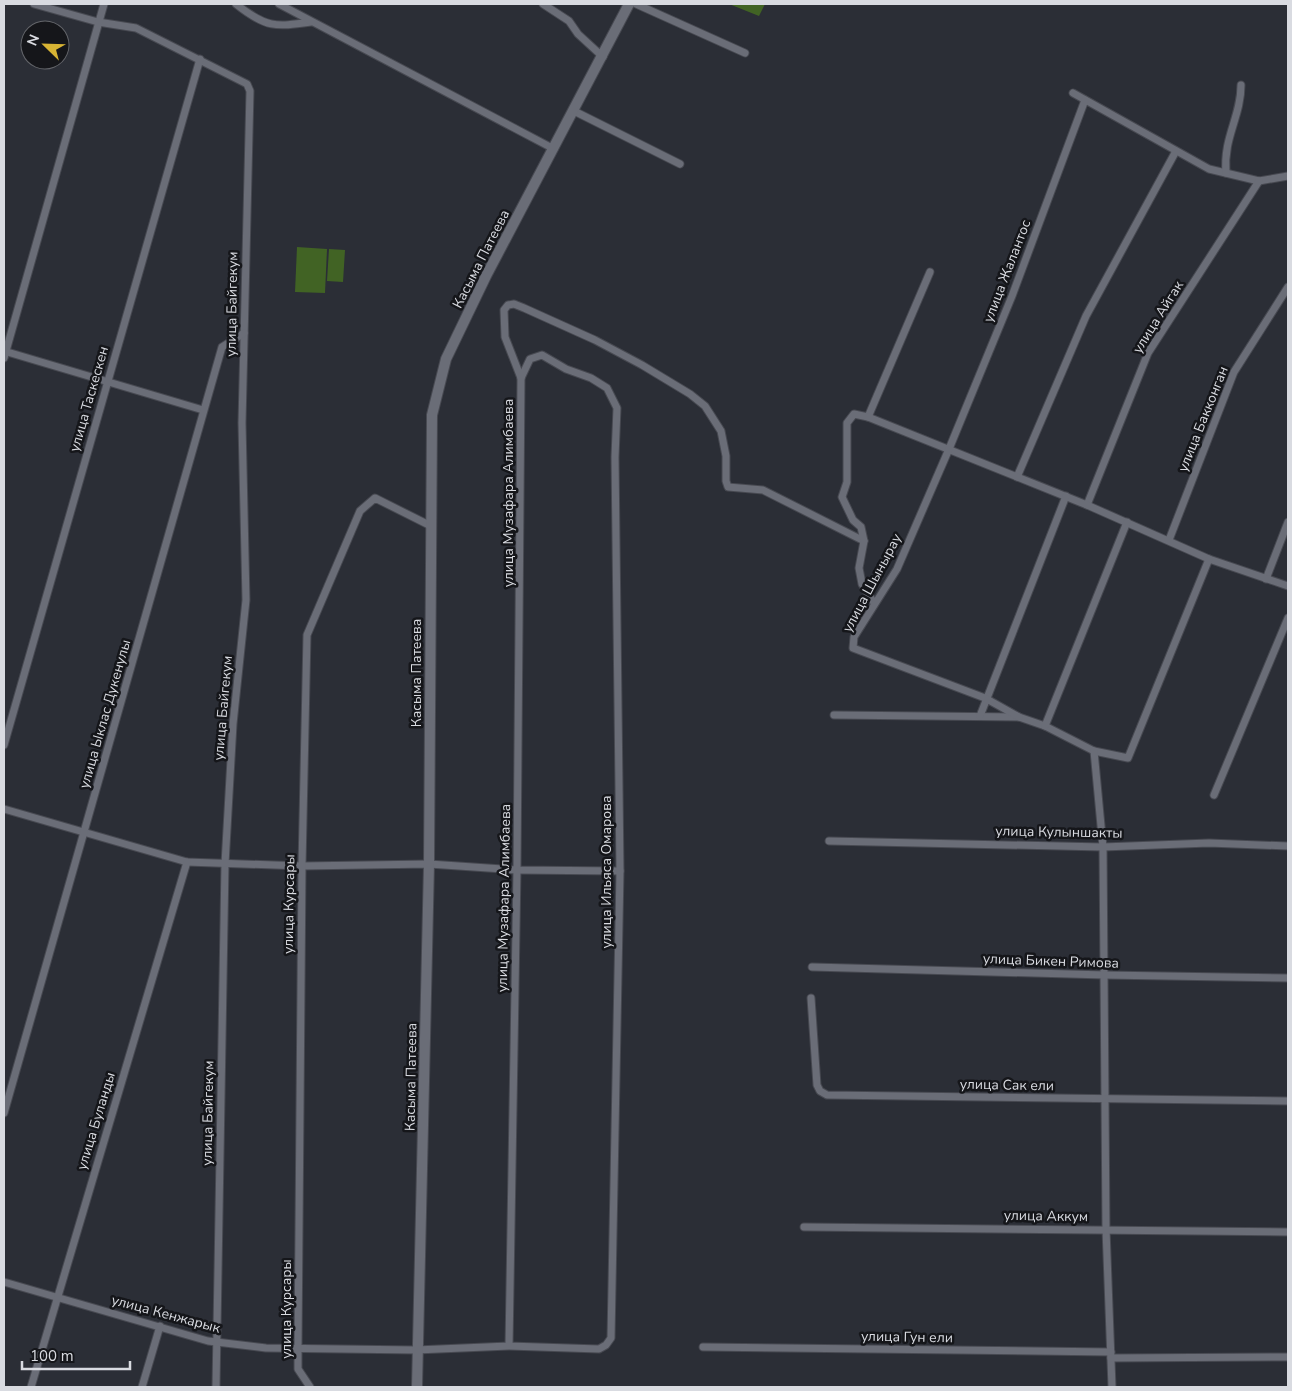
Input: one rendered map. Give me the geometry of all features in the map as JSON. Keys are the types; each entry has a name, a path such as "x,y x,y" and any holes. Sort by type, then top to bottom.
{"main road":[{"name":"Касыма Патеева","path":"417,1387 416,1350 421,1259 429,864 432,414 446,359 486,276 603,57 629,4"}],"street":[{"name":"улица Байгекум","path":"34,4 98,22 136,28 247,84 250,91 242,423 246,600 233,724 225,864 216,1387"},
{"path":"104,4 4,353 203,410"},
{"path":"236,4 252,17 279,26 311,22"},
{"path":"279,4 554,150"},
{"path":"543,4 569,21 578,34 603,57"},
{"path":"636,4 745,53"},
{"name":"улица Таскескен","path":"4,745 200,59"},
{"path":"1226,174 1224,155 1229,132 1241,100 1241,85"},
{"path":"1073,93 1208,169 1260,181 1288,176"},
{"name":"улица Жалантос","path":"949,449 1012,296 1086,100"},
{"path":"574,111 680,164"},
{"path":"1017,476 1086,316 1176,151"},
{"name":"улица Айгак","path":"1087,505 1148,353 1260,181"},
{"path":"868,416 930,272"},
{"name":"улица Бакконган","path":"1168,540 1234,372 1288,287"},
{"path":"521,378 504,336 504,310 508,305 514,304 595,340 690,394 705,406 721,432 726,456 726,481 728,486 763,490 864,541"},
{"name":"улица Ыклас Дукенулы","path":"4,1113 222,347 244,333"},
{"name":"улица Ильяса Омарова","path":"509,1346 599,1349 606,1345 611,1338 620,871 615,467 617,408 607,388 591,378 566,370 542,355 530,359"},
{"name":"улица Музафара Алимбаева","path":"509,1346 517,870 521,378 530,359"},
{"path":"874,603 862,584 859,568 864,541 861,527 853,520 842,497 847,482 847,422 854,414 868,416 1017,476 1210,559 1288,586"},
{"name":"улица Шынырау","path":"949,449 897,569 854,637 854,648 881,656 985,698"},
{"path":"980,716 985,698 1066,496"},
{"name":"улица Курсары","path":"310,1387 298,1368 302,866 307,636 360,511 375,498 431,526"},
{"path":"1045,726 1127,522"},
{"path":"1266,579 1288,522"},
{"path":"985,698 1018,717 1045,726 1094,751 1128,758 1210,559"},
{"path":"1214,795 1288,618"},
{"path":"834,715 1018,717"},
{"path":"1094,751 1102,847 1105,975 1106,1229 1112,1387"},
{"path":"4,809 187,862 302,866 429,864 517,870 620,871"},
{"name":"улица Кулыншакты","path":"829,841 1102,847 1208,843 1288,846"},
{"name":"улица Буланды","path":"31,1387 187,862"},
{"name":"улица Бикен Римова","path":"812,967 1288,978"},
{"name":"улица Сак ели","path":"811,998 816,1084 820,1091 827,1095 1288,1102"},
{"name":"улица Аккум","path":"804,1227 1288,1232"},
{"name":"улица Кенжарык","path":"4,1282 216,1342 266,1348 416,1350"},
{"path":"142,1387 160,1326"},
{"path":"416,1350 509,1346"},
{"name":"улица Гун ели","path":"703,1347 1288,1357"}],"green space":[{"path":"729,4 765,4 759,16"},
{"path":"297,247 327,249 325,293 295,292"},
{"path":"329,249 345,250 343,282 327,281"}]}
